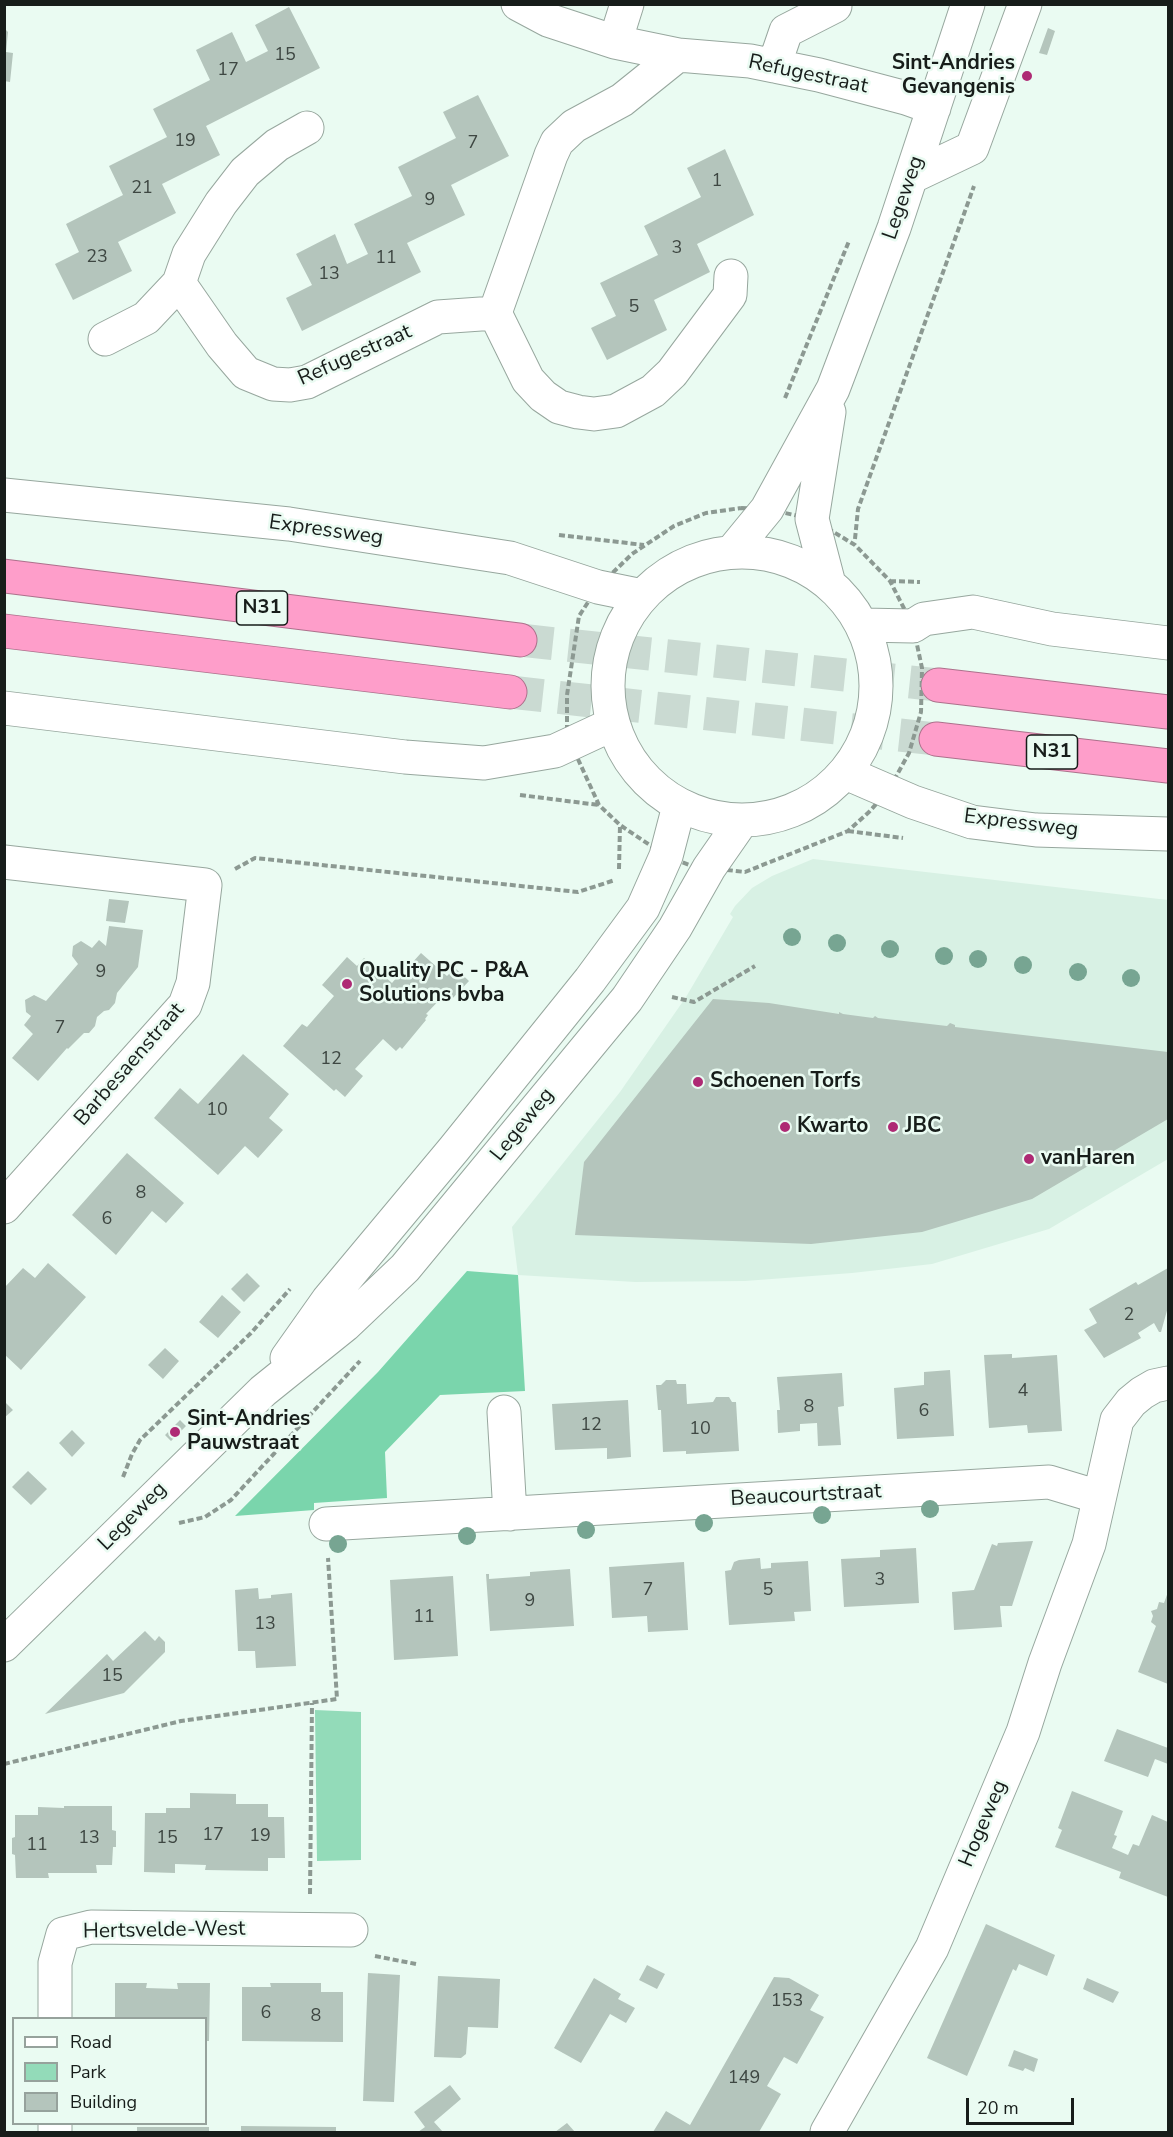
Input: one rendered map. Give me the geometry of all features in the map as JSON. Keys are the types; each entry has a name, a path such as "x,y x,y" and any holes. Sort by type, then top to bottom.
{"highway":[{"name":"N31","path":"4,576 520,640"},
{"path":"4,631 510,692"},
{"path":"938,686 1168,712"},
{"name":"N31","path":"936,739 1168,766"}],"street":[{"name":"Refugestraat","path":"518,4 548,20 615,42 678,55 750,61 852,84 934,108"},
{"path":"615,42 627,4"},
{"name":"Legeweg","path":"735,548 767,508 833,390 911,177 968,4"},
{"path":"911,177 972,148 1025,4"},
{"path":"774,66 786,31 835,6"},
{"path":"678,55 622,100 574,126 557,142 495,313 528,380 543,396 560,406 578,412 594,414 616,411 653,391 672,373 730,295 731,276"},
{"path":"105,339 146,318 179,283 189,254 220,203 245,172 277,145 307,128"},
{"name":"Refugestraat","path":"179,283 234,361 246,373 273,384 290,385 307,382 438,318 495,313"},
{"name":"Legeweg","path":"829,584 812,519 833,390"},
{"name":"Expressweg","path":"4,495 289,524 510,558 598,587 642,596"},
{"path":"735,548 801,564 829,584 854,610 863,625 874,657 877,699 866,741 846,773 819,798 781,816 741,822 710,818 680,806 649,784 626,755 613,724 608,692 611,654 624,621 642,596 673,571 735,548"},
{"path":"863,625 913,626 924,619 973,612 1052,629 1168,643"},
{"path":"4,708 393,755 484,763 555,752 613,724"},
{"name":"Expressweg","path":"846,773 972,822 1036,830 1168,834"},
{"name":"Legeweg","path":"263,1391 328,1300 590,980 643,908 666,856 680,806"},
{"name":"Legeweg","path":"4,1645 263,1391 345,1325 405,1268 627,999 675,928 709,868 741,822"},
{"path":"4,862 205,885"},
{"name":"Barbesaenstraat","path":"4,1207 185,1005 193,983 205,885"},
{"name":"Hogeweg","path":"827,2133 932,1948 1023,1732 1089,1544 1117,1420 1142,1392 1168,1383"},
{"path":"504,1412 510,1514"},
{"name":"Beaucourtstraat","path":"326,1524 1049,1482 1099,1497"},
{"name":"Hertsvelde-West","path":"55,2017 55,1963 63,1934 91,1928 351,1930"}],"path":[{"path":"855,545 858,509 977,177"},
{"path":"781,408 852,231"},
{"path":"741,508 745,497"},
{"path":"599,805 571,744 567,726 567,695 579,616 598,587 632,554 645,545"},
{"path":"848,831 869,813 888,791 909,753 921,712 922,668 913,626 890,581"},
{"path":"612,890 620,866 620,825"},
{"path":"205,885 255,858 578,892 615,880"},
{"path":"665,995 694,1002 755,966"},
{"path":"121,1484 140,1440 251,1333 297,1280"},
{"path":"4,1764 181,1721 337,1699 326,1524"},
{"path":"310,1930 312,1702"}],"shaded area":[{"path":"813,859 1168,900 1168,1159 1049,1229 932,1264 745,1281 635,1282 518,1275 512,1227 620,1092 686,997 733,917 730,914 735,906 752,888 772,876"}],"green space":[{"path":"467,1271 518,1275 525,1391 440,1395 385,1452 387,1498 314,1503 314,1510 235,1516 378,1372"},
{"path":"315,1710 361,1712 361,1860 317,1861"}],"building":[{"path":"289,7 320,68 206,126 220,155 162,184 176,213 118,242 132,271 73,300 55,264 79,252 66,224 123,195 109,166 167,137 153,109 210,80 196,50 232,32 246,62 268,51 255,25"},
{"path":"4,28 8,32 6,52 13,53 10,82 4,81"},
{"path":"1048,28 1055,31 1047,55 1039,53"},
{"path":"478,95 509,156 451,185 465,215 407,243 421,272 302,331 286,298 312,285 296,254 335,234 347,264 368,254 354,224 412,196 398,167 456,138 443,112"},
{"path":"725,149 754,215 697,244 710,272 654,300 667,330 607,360 591,328 616,316 600,283 658,255 644,226 701,197 687,168"},
{"path":"109,899 129,901 125,923 106,921"},
{"path":"109,926 143,930 138,967 117,993 115,1003 109,1010 97,1017 95,1026 89,1033 84,1033 67,1048 38,1081 12,1058 33,1034 24,1025 31,1016 26,1012 25,1000 34,995 46,1001 78,964 72,956 73,946 81,941 92,948 99,940 106,946"},
{"path":"421,953 447,976 455,968 469,981 451,1000 445,994 426,1014 428,1015 426,1020 402,1049 400,1047 396,1051 383,1039 355,1069 363,1076 345,1097 336,1089 334,1091 283,1046 302,1024 307,1027 334,996 322,985 347,957 357,966 364,958 392,983"},
{"path":"713,999 769,1003 839,1014 839,1012 947,1026 950,1023 955,1027 1168,1052 1168,1119 1032,1199 922,1232 811,1244 575,1235 584,1162"},
{"path":"243,1054 289,1094 269,1118 283,1130 258,1158 245,1146 218,1175 154,1118 180,1088 198,1104"},
{"path":"127,1153 184,1203 166,1223 152,1211 116,1255 72,1215"},
{"path":"48,1263 86,1297 21,1370 4,1354 4,1288 23,1268 35,1278"},
{"path":"1168,1268 1168,1307 1161,1332 1154,1323 1138,1333 1141,1338 1104,1358 1084,1330 1097,1323 1089,1309 1136,1282 1138,1285"},
{"path":"247,1273 260,1286 244,1302 231,1289"},
{"path":"222,1295 241,1312 218,1338 199,1322"},
{"path":"165,1348 179,1361 163,1379 148,1365"},
{"path":"1012,1354 1012,1358 1057,1355 1062,1431 1028,1433 1027,1425 989,1428 984,1355"},
{"path":"950,1370 954,1436 897,1439 894,1388 924,1385 924,1372"},
{"path":"842,1373 844,1406 838,1407 841,1445 818,1446 817,1423 800,1424 800,1431 778,1433 777,1410 780,1410 777,1377"},
{"path":"666,1380 676,1380 677,1384 686,1384 687,1404 713,1402 716,1397 729,1397 732,1402 736,1402 739,1451 686,1454 686,1451 663,1452 661,1410 658,1410 656,1385 661,1385"},
{"path":"628,1400 631,1457 607,1459 607,1448 555,1450 552,1404"},
{"path":"4,1401 13,1410 4,1418"},
{"path":"180,1420 186,1426 171,1441 165,1435"},
{"path":"72,1430 85,1443 72,1457 59,1443"},
{"path":"28,1471 47,1489 31,1505 12,1487"},
{"path":"1033,1541 1012,1606 1000,1606 1002,1627 954,1630 952,1592 974,1590 992,1544 997,1546 998,1543"},
{"path":"916,1548 919,1603 844,1607 841,1559 880,1557 880,1550"},
{"path":"760,1558 761,1569 771,1568 771,1563 808,1561 811,1611 794,1612 795,1621 729,1625 725,1571 731,1570 734,1562 739,1560"},
{"path":"684,1562 688,1630 648,1632 647,1616 612,1618 609,1567"},
{"path":"570,1569 574,1626 490,1631 486,1574 489,1574 489,1579 530,1576 530,1572"},
{"path":"453,1576 458,1656 394,1660 390,1580"},
{"path":"258,1588 259,1599 292,1593 296,1666 256,1668 255,1651 238,1651 235,1590"},
{"path":"1168,1592 1168,1684 1138,1672 1156,1626 1151,1622 1153,1616 1151,1611 1157,1609 1159,1602 1164,1603"},
{"path":"145,1631 155,1641 159,1636 165,1642 165,1652 124,1693 45,1714 107,1654 113,1661"},
{"path":"1117,1729 1168,1748 1168,1764 1155,1759 1148,1777 1104,1761"},
{"path":"1072,1791 1123,1811 1112,1848 1128,1855 1133,1844 1139,1846 1152,1815 1168,1822 1168,1897 1119,1878 1121,1872 1055,1847 1062,1830 1058,1828"},
{"path":"190,1793 236,1794 236,1804 268,1804 268,1817 284,1817 285,1858 268,1858 268,1871 205,1870 206,1865 175,1864 175,1873 144,1872 145,1813 166,1813 166,1808 190,1808"},
{"path":"64,1806 112,1806 112,1830 116,1831 116,1847 113,1847 112,1865 96,1865 97,1873 48,1873 49,1878 16,1878 15,1855 12,1854 15,1815 38,1815 38,1807 64,1808"},
{"path":"986,1924 1055,1955 1047,1976 1019,1964 1016,1971 1013,1969 967,2076 927,2058"},
{"path":"647,1965 665,1974 657,1989 639,1980"},
{"path":"368,1973 400,1975 394,2102 363,2101"},
{"path":"438,1976 500,1979 498,2028 468,2027 466,2054 461,2058 434,2057"},
{"path":"774,1977 789,1978 819,1995 810,2010 824,2017 797,2064 784,2057 767,2086 781,2094 759,2132 653,2132 666,2111 690,2125"},
{"path":"594,1978 621,1994 618,1999 635,2008 626,2023 610,2014 581,2063 554,2048"},
{"path":"1087,1978 1119,1992 1113,2003 1083,1989"},
{"path":"115,1983 147,1983 146,1988 178,1989 177,1983 210,1983 209,2041 207,2041 207,2017 115,2017"},
{"path":"270,1983 321,1983 321,1992 343,1992 343,2042 242,2041 242,1987 271,1987"},
{"path":"1014,2050 1038,2059 1034,2072 1025,2068 1023,2071 1008,2066"},
{"path":"450,2085 461,2099 434,2122 443,2132 418,2132 425,2127 414,2112"},
{"path":"567,2123 575,2132 555,2132"},
{"path":"241,2126 336,2127 336,2132 241,2132"},
{"path":"137,2127 209,2127 209,2132 137,2132"}],"tunnel":[{"path":"520,640 938,685"},
{"path":"510,692 936,739"}],"place":[{"name":"Sint-Andries Gevangenis","path":"1027,76"},
{"name":"Quality PC - P&A Solutions bvba","path":"347,984"},
{"name":"Schoenen Torfs","path":"698,1082"},
{"name":"Kwarto","path":"785,1127"},
{"name":"JBC","path":"893,1127"},
{"name":"vanHaren","path":"1029,1159"},
{"name":"Sint-Andries Pauwstraat","path":"175,1432"}]}
